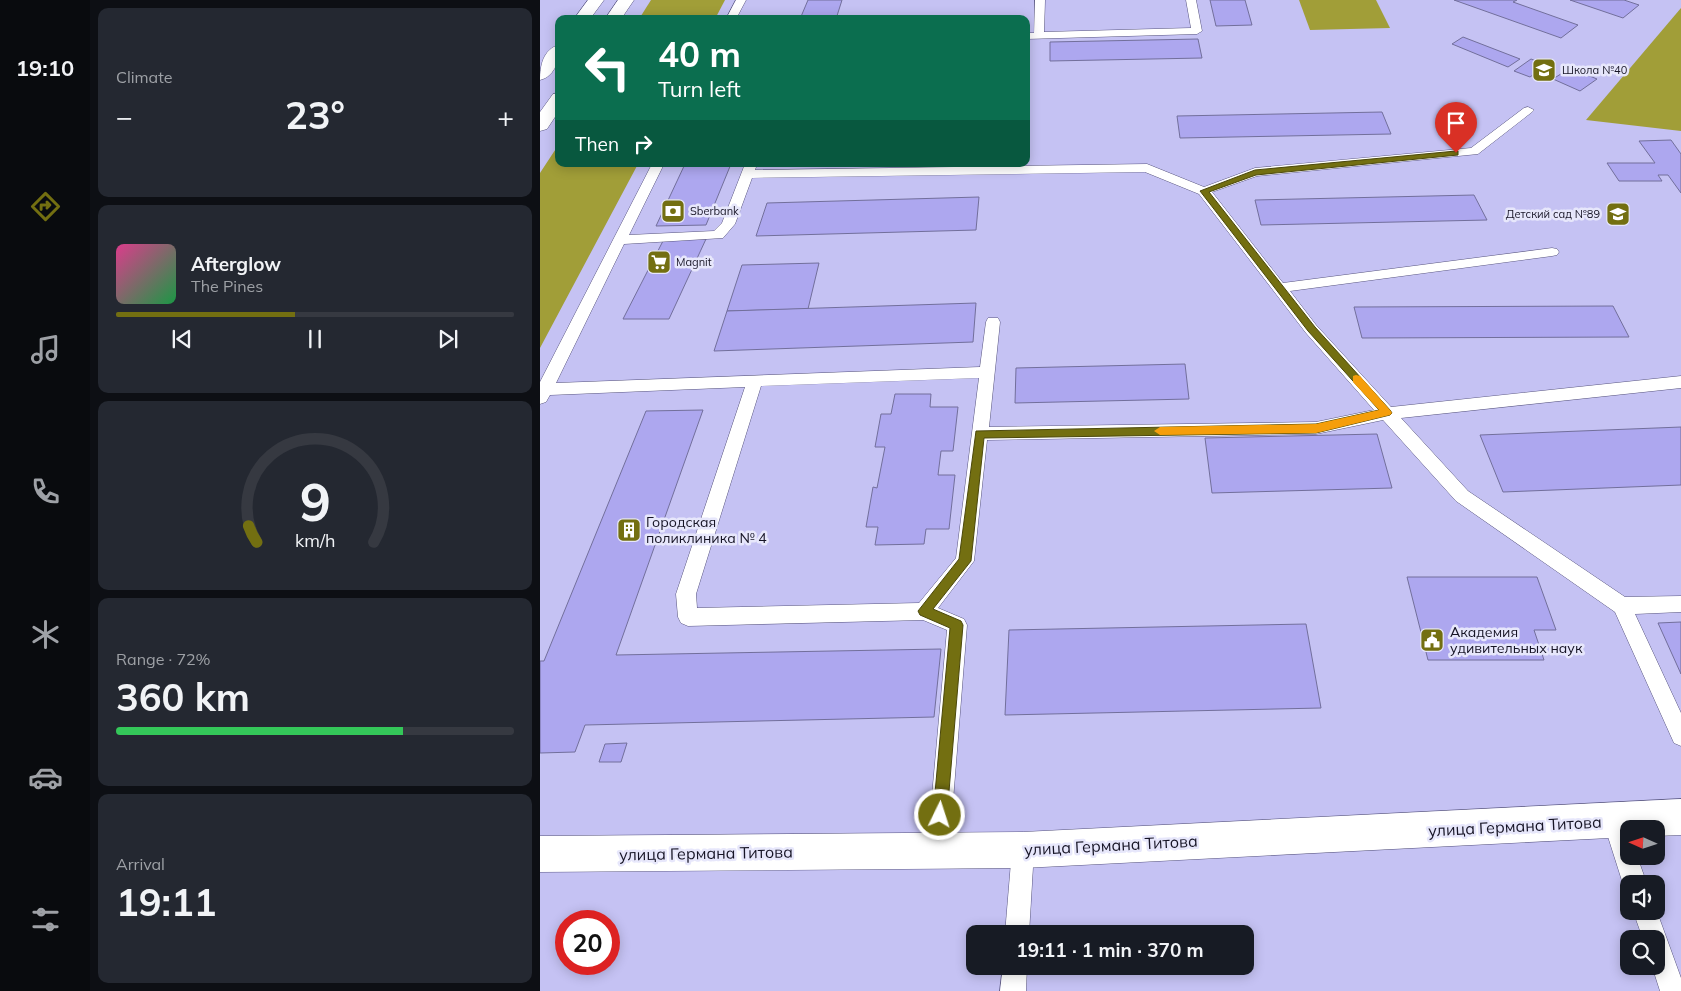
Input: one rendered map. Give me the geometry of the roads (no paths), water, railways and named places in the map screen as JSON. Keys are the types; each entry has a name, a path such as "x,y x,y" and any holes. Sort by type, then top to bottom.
{"street":[{"path":"585,15 596,0"},
{"path":"616,15 626,0"},
{"path":"540,75 555,55"},
{"path":"540,125 555,104"},
{"name":"улица Германа Титова","path":"540,854 1023,850 1681,817"}],"lane":[{"path":"733,15 741,0"},
{"path":"1039,35 1040,0"},
{"path":"1030,36 1197,31 1191,0"},
{"path":"1204,191 1255,172 1474,151 1528,110"},
{"path":"542,394 656,167"},
{"path":"620,240 718,236 728,224 749,169 1147,168 1204,191 1311,329 1462,496 1622,606 1681,736"},
{"path":"1279,288 1552,252"},
{"path":"924,611 965,561 993,322"},
{"path":"542,394 755,381 987,372"},
{"path":"755,381 686,594 688,617 924,611 957,625 938,851"},
{"path":"979,434 1316,428 1387,413 1681,382"},
{"path":"1622,606 1681,604"},
{"path":"1614,821 1632,875"},
{"path":"1018,925 1023,850"},
{"path":"1665,969 1673,991"},
{"path":"1013,991 1014,975"}],"place":[{"name":"Школа №40","path":"1544,70"},
{"name":"Sberbank","path":"673,211"},
{"name":"Детский сад №89","path":"1618,214"},
{"name":"Magnit","path":"659,262"},
{"name":"Городская поликлиника № 4","path":"629,530"},
{"name":"Академия удивительных наук","path":"1432,640"}]}
